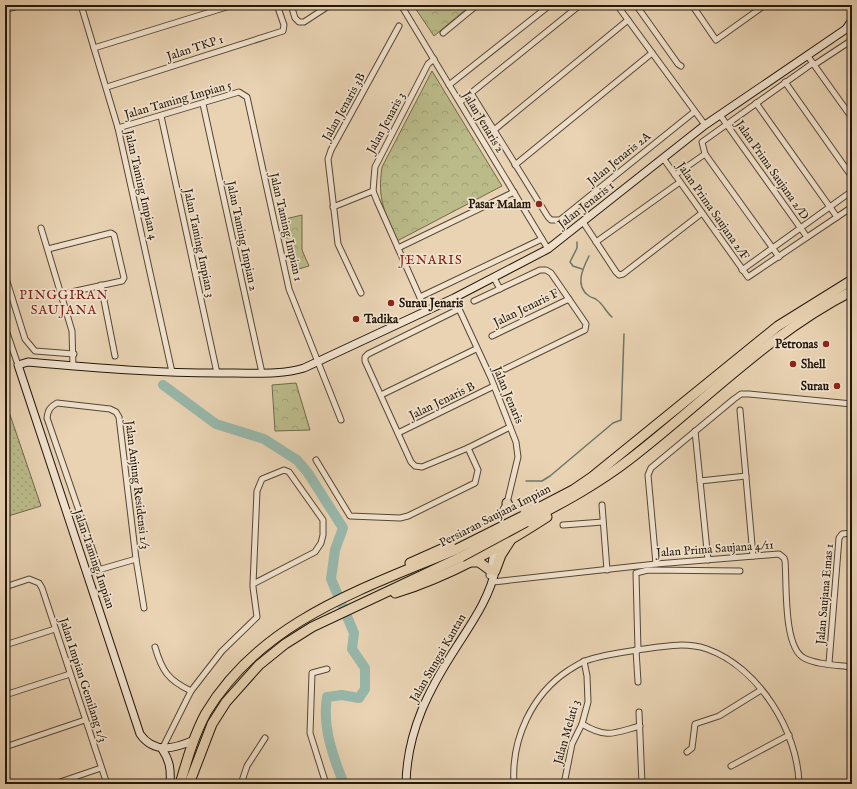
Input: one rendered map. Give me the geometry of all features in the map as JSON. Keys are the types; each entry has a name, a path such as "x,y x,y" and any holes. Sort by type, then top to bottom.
{"highway":[{"name":"Persiaran Saujana Impian","path":"189,784 212,724 226,702 259,664 285,644 335,615 360,604 459,553 573,490 592,477 778,326 852,280"},
{"name":"Persiaran Saujana Impian","path":"522,517 582,492 630,459 778,338 852,291"},
{"path":"360,604 419,586 470,562 511,540 573,500 582,492"},
{"path":"507,503 510,509 522,517"},
{"path":"180,784 194,740 206,714 222,690 242,666 272,639 306,617 348,594 502,520 522,517"},
{"path":"470,562 483,564 493,570 511,540"},
{"name":"Persiaran Saujana Impian","path":"348,594 459,553"}],"street":[{"path":"5,10 22,5"},
{"name":"Jalan Taming Impian 4","path":"82,5 118,128 172,372"},
{"path":"94,48 233,5"},
{"name":"Jalan TKP 1","path":"107,87 283,31 284,25 277,5"},
{"path":"290,5 295,18 299,22 304,22 330,5"},
{"name":"Jalan Jenaris 2","path":"401,5 548,249"},
{"path":"443,33 478,5"},
{"path":"449,85 550,5"},
{"path":"460,102 580,5"},
{"path":"617,5 705,126"},
{"path":"636,5 678,64 682,66"},
{"path":"692,5 716,40 765,5"},
{"path":"494,130 628,20"},
{"path":"849,28 852,20"},
{"name":"Jalan Jenaris 3B","path":"361,293 338,244 328,159 330,150 399,26"},
{"name":"Jalan Jenaris 1","path":"318,363 454,298 548,249 720,114 849,28"},
{"path":"779,257 705,154 702,142 785,82 852,40"},
{"path":"472,93 515,165 652,54"},
{"path":"807,55 852,118"},
{"name":"Jalan Jenaris 3","path":"426,311 373,191 375,166 428,64 434,59"},
{"path":"785,82 852,177"},
{"name":"Jalan Taming Impian 5","path":"118,128 203,104 239,92 244,94"},
{"name":"Jalan Taming Impian 1","path":"244,94 246,97 289,289 341,420"},
{"path":"756,103 837,217"},
{"name":"Jalan Taming Impian 2","path":"203,104 262,373"},
{"name":"Jalan Jenaris 2A","path":"515,165 548,217 555,220 560,220 694,112"},
{"name":"Jalan Prima Saujana 2/D","path":"720,114 807,237"},
{"name":"Jalan Taming Impian 3","path":"161,116 217,374"},
{"path":"675,175 705,154"},
{"name":"Jalan Prima Saujana 2/F","path":"663,158 744,272"},
{"path":"596,242 680,182"},
{"path":"333,207 373,191"},
{"path":"852,191 772,248 744,272 748,276 752,276 852,206"},
{"path":"398,248 514,192"},
{"path":"583,222 619,275 702,213"},
{"path":"41,228 72,331 74,354 73,366"},
{"path":"48,249 111,233 114,235 124,278 122,281 62,294"},
{"path":"420,297 542,239"},
{"path":"474,301 540,270 546,270 551,273 586,324 586,330 505,369"},
{"path":"5,275 25,339 30,347 35,351 74,354"},
{"path":"494,278 500,289"},
{"path":"101,285 115,356"},
{"name":"Jalan Jenaris","path":"454,298 494,386 516,442 518,458 502,520"},
{"name":"Jalan Jenaris F","path":"492,336 569,299"},
{"path":"459,309 365,357 380,395 411,462 415,466 422,467 468,448 510,427"},
{"name":"Jalan Taming Impian","path":"5,327 88,573 140,734 151,745 162,749"},
{"path":"380,395 476,349"},
{"path":"18,365 28,362 217,374 291,372 318,363"},
{"name":"Jalan Jenaris B","path":"398,433 494,386"},
{"path":"656,564 648,475 651,468 695,431 741,394 852,404"},
{"name":"Jalan Anjung Residensi 1/3","path":"99,569 47,418 51,406 57,403 110,409 116,412 119,417 136,559 144,608"},
{"path":"740,410 753,556"},
{"path":"695,431 708,560"},
{"path":"316,460 350,516 400,518 408,516 475,483 478,470 468,448"},
{"path":"162,749 191,690 222,651 256,619 253,584 257,491 262,479 284,470 289,472 323,520 323,535 315,552 253,584"},
{"path":"700,481 746,476"},
{"path":"602,505 606,570"},
{"name":"Jalan Sungai Kantan","path":"488,593 502,520"},
{"path":"563,525 603,522"},
{"name":"Jalan Saujana Emas 1","path":"829,663 838,544 842,534 850,532"},
{"name":"Jalan Prima Saujana 4/11","path":"493,582 656,564 779,554 784,558 789,628 792,643 802,657 814,662 852,667"},
{"path":"88,573 136,559"},
{"name":"Jalan Sungai Kantan","path":"406,784 408,760 414,730 421,710 488,593 493,582 493,570"},
{"path":"638,682 636,573 648,570 740,571"},
{"name":"Jalan Impian Gemilang 1/3","path":"5,587 29,579 39,583 106,784"},
{"path":"5,645 55,629"},
{"path":"514,784 516,756 520,734 528,714 546,688 555,680 584,661 611,654 676,644 706,649 729,660 761,690 777,711 789,735 798,769 799,784"},
{"path":"155,648 165,674 180,685 191,690"},
{"name":"Jalan Melati 3","path":"564,784 572,744 582,724 588,702 587,676 584,661"},
{"path":"326,669 312,673 309,726 318,761 326,784"},
{"path":"5,695 70,674"},
{"path":"688,752 692,748 694,724 720,716 761,690"},
{"path":"639,712 642,784"},
{"path":"5,747 85,720"},
{"path":"582,724 595,732 605,734 640,726"},
{"path":"731,766 789,735"},
{"path":"241,784 247,766 265,738"},
{"path":"162,749 194,740"},
{"path":"162,749 170,763 170,784"},
{"path":"54,784 101,768"}],"green space":[{"path":"413,5 471,5 434,36"},
{"path":"432,71 502,186 397,241 381,197 382,167"},
{"path":"302,215 302,250 309,266 292,271 281,220"},
{"path":"296,383 310,430 275,431 272,385"},
{"path":"5,400 41,506 5,517"}],"waterway":[{"path":"577,242 577,248 570,262 573,266 582,269"},
{"path":"589,256 582,271 582,287 584,292 599,302 612,317"},
{"path":"526,481 542,481 550,476 613,423 621,420 624,334"},
{"path":"163,385 216,424 264,439 297,460 308,473 343,528 335,550 331,579 354,633 352,649 365,668 365,689 359,698 342,695 327,697 327,730 332,752 344,784"}],"place":[{"name":"Pasar Malam","path":"539,204"},
{"name":"Surau Jenaris","path":"391,303"},
{"name":"Tadika","path":"356,319"},
{"name":"Petronas","path":"826,344"},
{"name":"Shell","path":"793,364"},
{"name":"Surau","path":"837,386"}],"district":[{"name":"JENARIS","path":"431,260"},
{"name":"PINGGIRAN SAUJANA","path":"64,302"}]}
